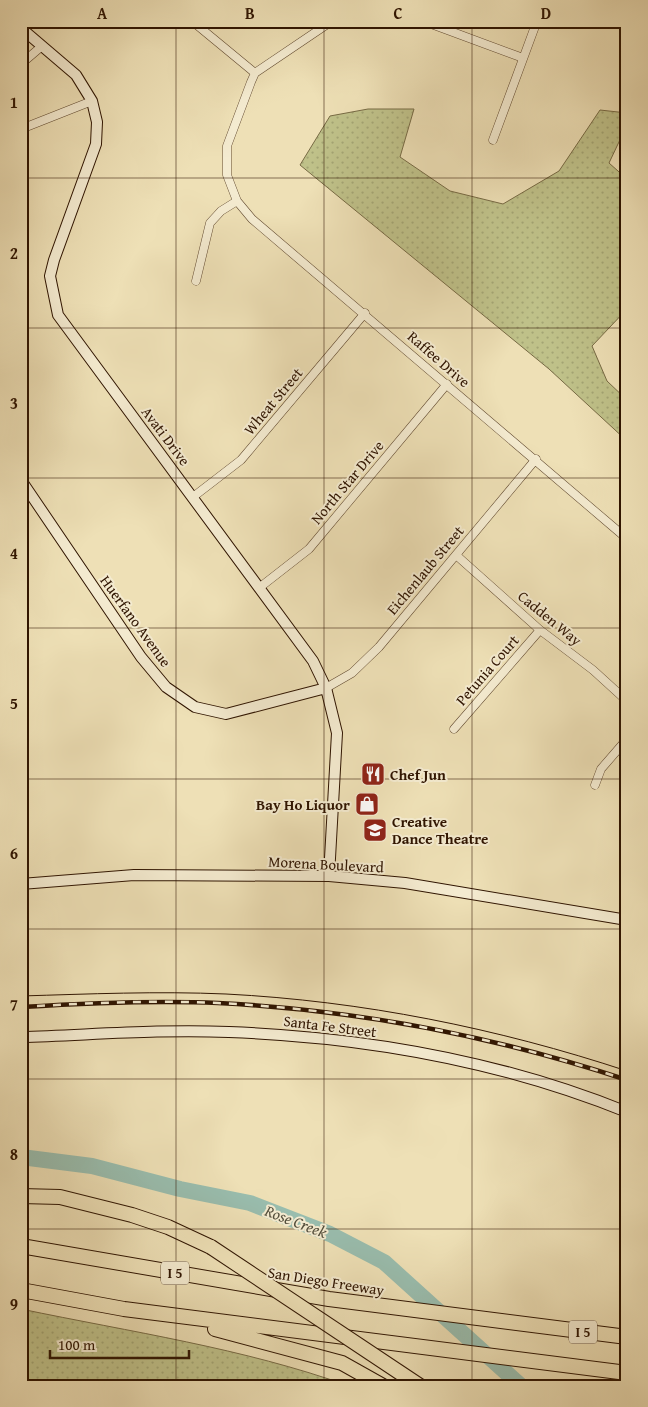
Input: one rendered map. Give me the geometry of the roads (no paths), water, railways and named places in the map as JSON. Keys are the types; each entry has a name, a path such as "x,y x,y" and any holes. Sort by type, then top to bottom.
{"highway":[{"path":"21,1196 60,1197 132,1215 168,1227 211,1247 420,1386"},
{"name":"San Diego Freeway","path":"21,1246 329,1299 627,1337"},
{"name":"I 5","path":"21,1290 124,1309 387,1344 627,1373"},
{"path":"124,1309 226,1331 342,1363 383,1386"}],"street":[{"path":"192,21 255,73 332,21"},
{"path":"424,21 523,58"},
{"path":"493,140 537,21"},
{"name":"Avati Drive","path":"21,28 76,75 92,101 97,122 96,144 50,276 52,293 63,325 313,662 326,688 338,733 330,876"},
{"path":"21,64 42,46"},
{"name":"Raffee Drive","path":"255,73 227,146 227,175 237,201 252,219 625,536"},
{"path":"21,129 92,101"},
{"path":"196,282 210,224 221,211 237,201"},
{"name":"Wheat Street","path":"193,498 241,460 364,313"},
{"name":"North Star Drive","path":"259,588 309,549 446,384"},
{"name":"Eichenlaub Street","path":"326,688 352,673 378,647 536,459"},
{"name":"Huerfano Avenue","path":"21,480 141,657 166,687 195,707 226,714 326,688"},
{"path":"21,501 30,493"},
{"name":"Cadden Way","path":"456,555 540,630 593,670 627,701"},
{"name":"Petunia Court","path":"454,729 540,630"},
{"path":"595,785 601,768 627,739"},
{"name":"Morena Boulevard","path":"21,884 134,875 330,876 405,883 627,920"},
{"name":"Santa Fe Street","path":"21,1037 228,1032 302,1037 363,1044 471,1063 564,1090 627,1112"}],"waterway":[{"name":"Rose Creek","path":"21,1157 92,1166 180,1189 250,1203 330,1234 384,1262 521,1386"}],"tram line":[{"path":"21,996 200,993 328,1003 429,1019 479,1030 529,1042 627,1071"}],"railway":[{"path":"21,1007 120,1002 194,1002 322,1012 374,1019 476,1038 527,1050 627,1080"}],"place":[{"name":"Chef Jun","path":"373,774"},
{"name":"Bay Ho Liquor","path":"367,804"},
{"name":"Creative Dance Theatre","path":"375,830"}]}
